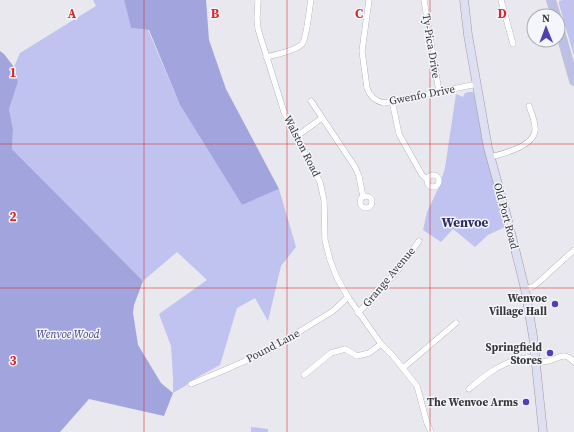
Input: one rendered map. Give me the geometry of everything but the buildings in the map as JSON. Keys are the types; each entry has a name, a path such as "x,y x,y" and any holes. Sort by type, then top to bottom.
{"main road":[{"path":"565,48 574,81"}],"street":[{"name":"Walston Road","path":"258,0 257,25 284,112 320,182 324,200 325,240 330,260 337,278 348,297 381,344 418,386 427,423 431,432"},
{"path":"266,57 288,51 301,45 305,35 311,0"},
{"name":"Gwenfo Drive","path":"369,0 362,51 367,88 370,95 376,101 384,103 477,84"},
{"name":"Ty-Pica Drive","path":"424,0 439,92"},
{"name":"Old Port Road","path":"464,0 490,157 525,289 533,336 543,432"},
{"path":"501,0 513,44"},
{"path":"311,101 356,167 363,197"},
{"path":"392,101 399,134 422,176 428,180"},
{"path":"490,157 522,146 531,140 534,136 535,130 534,119 530,106"},
{"path":"297,136 322,118"},
{"name":"Grange Avenue","path":"358,312 398,270 419,241"},
{"path":"525,289 537,284 574,250"},
{"name":"Pound Lane","path":"191,384 270,350 333,311 348,297"},
{"path":"403,368 456,323"},
{"path":"304,375 332,353 345,349 357,356 369,353 381,344"},
{"path":"469,389 502,365 516,360 549,361 564,356 570,357 574,362"}],"shaded area":[{"path":"93,0 124,0 131,28 148,30 180,105 242,205 279,189 296,247 281,266 268,321 255,298 237,308 220,365 173,393 171,346 159,314 207,280 177,252 143,281 12,149 13,129 9,109 18,82 14,67 20,53 96,6"},
{"path":"574,0 574,56 566,28 566,8 560,8 559,1"},
{"path":"469,92 475,94 482,136 505,227 488,235 475,247 453,229 441,242 423,230 427,212 438,189 445,168 456,94 463,97 465,93"},
{"path":"251,427 268,429 268,432 251,432"}],"green space":[{"path":"124,0 206,0 209,40 226,89 279,189 242,205 180,105 149,30 131,28"},
{"name":"Wenvoe Wood","path":"0,51 14,67 18,82 9,109 13,129 12,149 143,281 134,305 133,313 138,345 161,383 173,393 164,416 89,399 60,432 0,432"}],"place":[{"name":"Wenvoe Village Hall","path":"555,304"},
{"name":"Springfield Stores","path":"550,353"},
{"name":"The Wenvoe Arms","path":"526,402"}],"district":[{"name":"Wenvoe","path":"465,222"}]}
